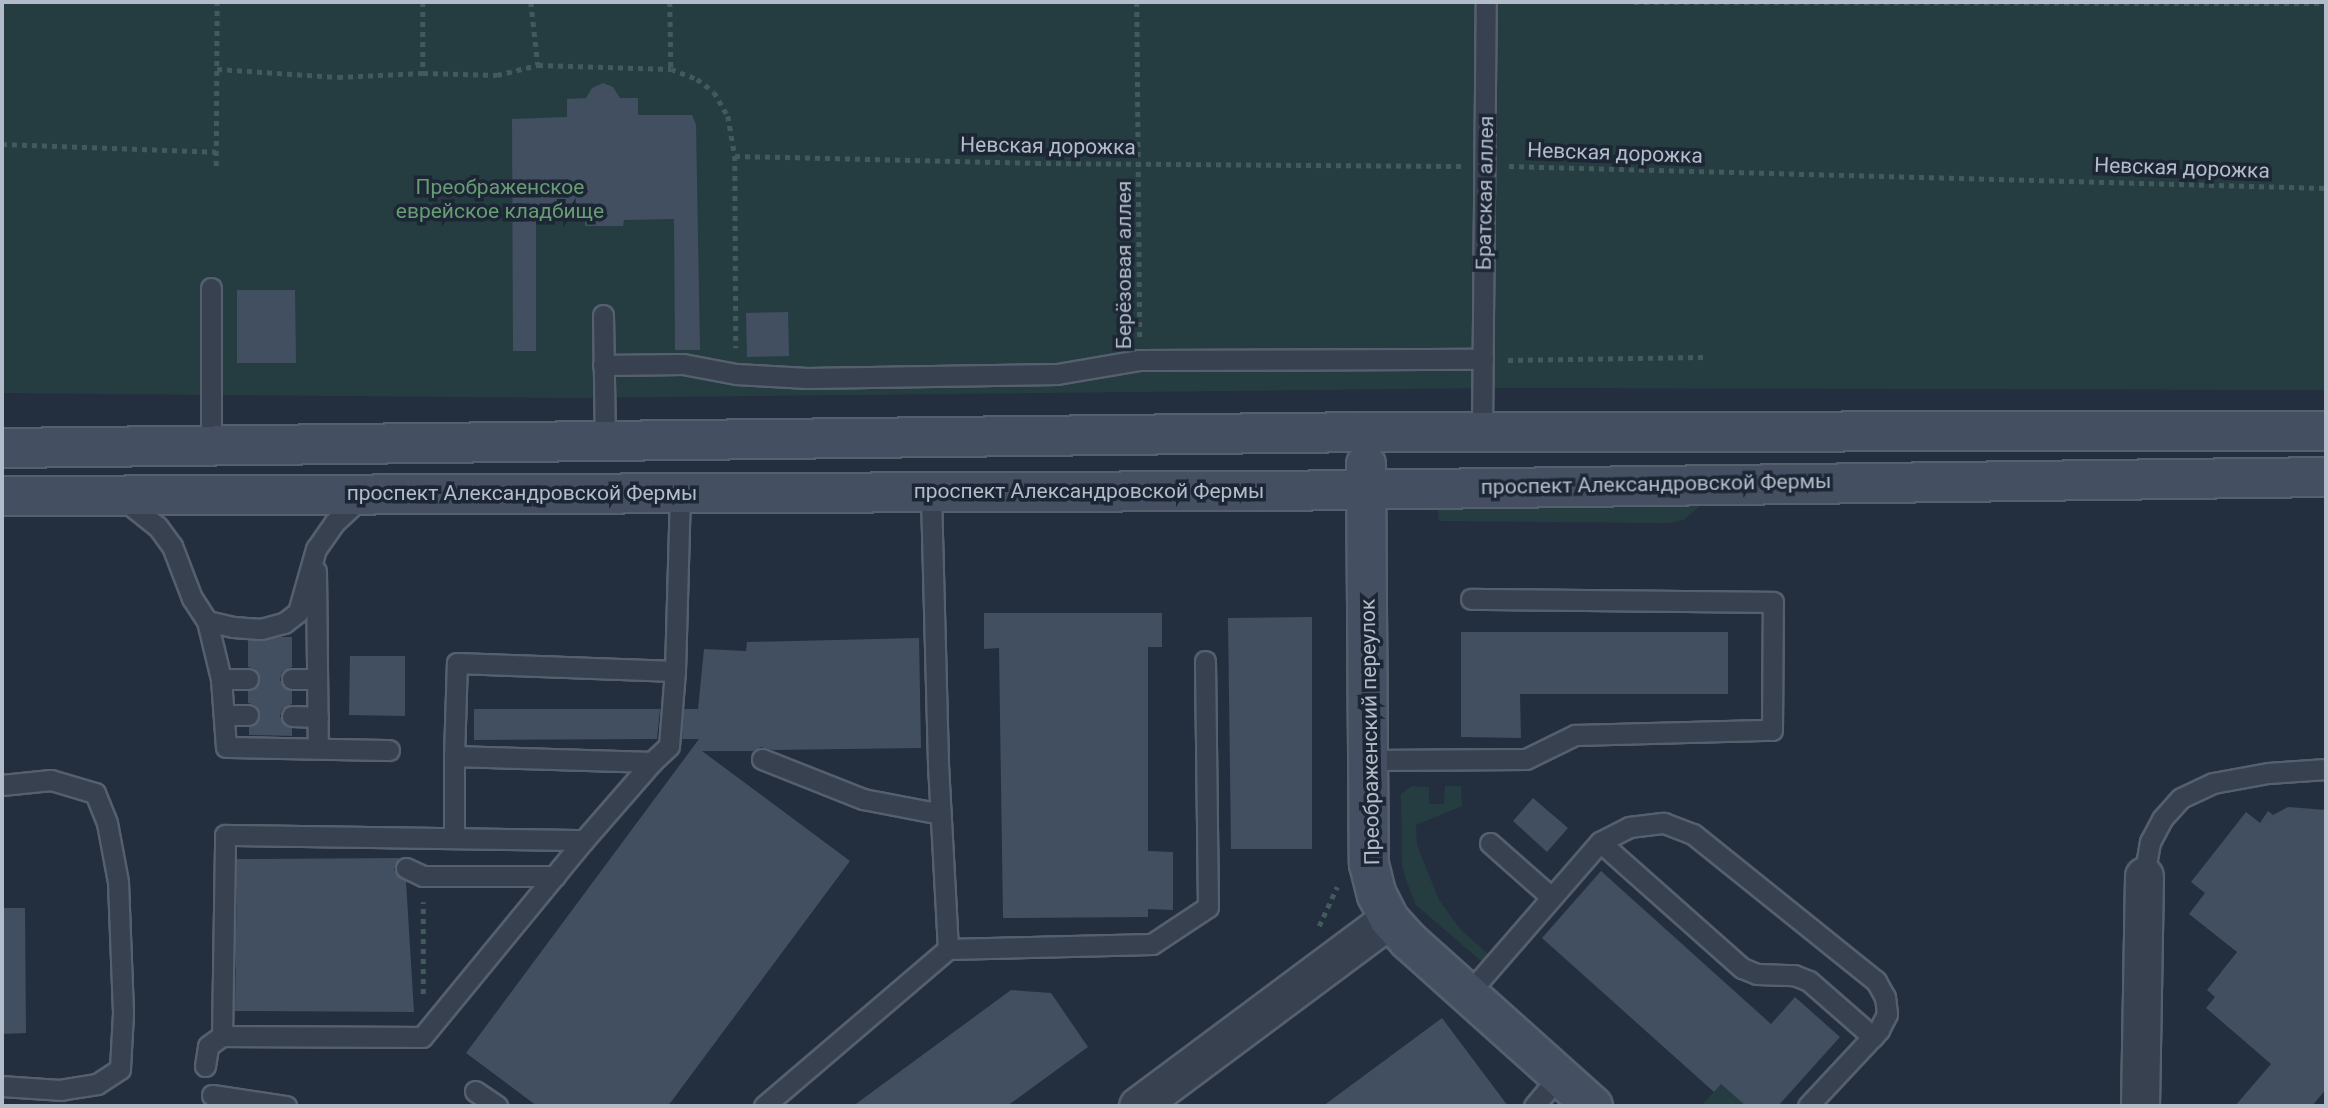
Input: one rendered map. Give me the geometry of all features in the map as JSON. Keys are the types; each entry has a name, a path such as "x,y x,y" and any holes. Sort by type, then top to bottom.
{"main road":[{"path":"2,448 1366,432 2175,429 2326,431"},
{"name":"Преображенский переулок","path":"1366,432 1369,864 1377,895 1389,919 1409,941 1593,1106"},
{"name":"проспект Александровской Фермы","path":"2,496 1367,488 2326,477"}],"street":[{"path":"2140,1106 2144,876"},
{"path":"1138,1106 1389,919"}],"lane":[{"name":"Братская аллея","path":"1482,432 1486,2"},
{"path":"211,288 211,446"},
{"path":"603,315 605,443"},
{"path":"603,365 683,365 736,374 807,378 1057,374 1140,360 1483,359"},
{"path":"931,491 948,949"},
{"path":"205,1066 208,1046 222,1036 422,1037 584,840 669,746 675,671 680,492"},
{"path":"206,621 233,628 261,629 284,624 298,612 316,549 334,523 353,505 377,494"},
{"path":"113,495 133,505 172,546 192,598 206,621 221,679 226,747 389,750"},
{"path":"316,549 318,748"},
{"path":"1369,760 1526,759 1575,735 1772,730 1773,603 1471,599"},
{"path":"764,1106 948,949 1152,944 1208,907 1205,661"},
{"path":"454,838 457,663 675,671"},
{"path":"221,679 248,679"},
{"path":"292,679 317,679"},
{"path":"224,715 248,715"},
{"path":"292,716 318,717"},
{"path":"454,756 652,762"},
{"path":"762,759 863,799 941,814"},
{"path":"2144,876 2150,842 2162,819 2181,798 2213,783 2268,773 2326,769"},
{"path":"2,785 51,780 95,793 107,823 118,882 123,1013 120,1069 97,1084 61,1090 2,1086"},
{"path":"1467,995 1600,842 1629,827 1664,823 1693,834 1876,981 1885,997 1887,1014 1873,1037 1808,1106"},
{"path":"222,1036 225,835 584,840"},
{"path":"1600,842 1742,968 1757,974 1794,975 1809,981 1873,1037"},
{"path":"1490,843 1552,897"},
{"path":"412,876 555,876"},
{"path":"1534,1106 1559,1076"},
{"path":"475,1091 497,1106"},
{"path":"212,1095 286,1106"}],"path":[{"path":"216,166 217,2"},
{"path":"423,2 423,73"},
{"path":"531,2 538,65"},
{"path":"670,2 671,69"},
{"name":"Берёзовая аллея","path":"1137,2 1140,360"},
{"path":"1634,2 2326,3"},
{"path":"217,69 338,77 423,73 497,75 538,65 671,69 697,79 714,92 728,116 735,156 736,374"},
{"path":"2,144 216,152"},
{"name":"Невская дорожка","path":"735,156 1486,166 2326,188"},
{"path":"1483,359 1703,357"},
{"path":"412,876 422,1037"},
{"path":"1315,931 1339,881"}],"green space":[{"name":"Преображенское еврейское кладбище","path":"2,2 2326,2 2326,390 1492,388 577,398 2,393"},
{"path":"1702,504 1684,520 1669,523 1439,521 1438,510 1464,506"},
{"path":"1412,786 1429,787 1429,804 1444,804 1445,786 1461,786 1462,806 1416,825 1417,845 1439,900 1461,930 1488,954 1516,925 1486,960 1480,960 1416,905 1402,864 1401,794"},
{"path":"1721,1084 1746,1106 1701,1106"}],"building":[{"path":"603,83 613,87 620,98 638,98 638,115 692,115 696,125 700,350 675,350 674,219 624,220 623,226 585,226 585,220 536,219 536,351 513,351 512,119 567,117 567,99 586,98 592,88"},
{"path":"237,290 295,290 296,363 237,363"},
{"path":"788,312 789,356 747,357 746,313"},
{"path":"984,613 1162,613 1162,647 1148,647 1148,851 1173,852 1173,910 1148,909 1148,917 1003,918 999,648 984,649"},
{"path":"1312,617 1312,849 1231,849 1228,618"},
{"path":"1461,632 1728,632 1728,694 1520,694 1521,738 1461,737"},
{"path":"292,637 292,667 282,672 280,680 285,689 292,691 292,704 282,709 280,716 285,726 292,728 292,736 249,735 249,727 258,722 260,714 255,705 248,703 248,691 258,686 260,678 255,669 248,667 248,640"},
{"path":"919,638 921,748 773,750 761,747 753,751 702,751 850,861 668,1106 537,1106 466,1053 699,739 682,739 684,709 698,709 704,649 746,651 747,642"},
{"path":"350,656 405,656 405,716 349,715"},
{"path":"474,709 660,709 657,739 474,740"},
{"path":"1533,798 1568,828 1547,852 1513,821"},
{"path":"2288,807 2326,810 2326,1089 2312,1106 2235,1106 2271,1064 2206,1008 2215,997 2207,990 2237,952 2189,914 2205,893 2191,882 2246,812 2260,823 2268,811 2273,815"},
{"path":"399,858 394,870 406,881 414,1012 235,1011 237,859"},
{"path":"1601,871 1771,1024 1795,997 1840,1037 1778,1106 1746,1106 1721,1084 1714,1092 1542,938"},
{"path":"2,908 25,908 26,1033 2,1034"},
{"path":"1011,990 1051,993 1088,1047 1007,1106 853,1106"},
{"path":"1442,1018 1508,1106 1323,1106"}]}
